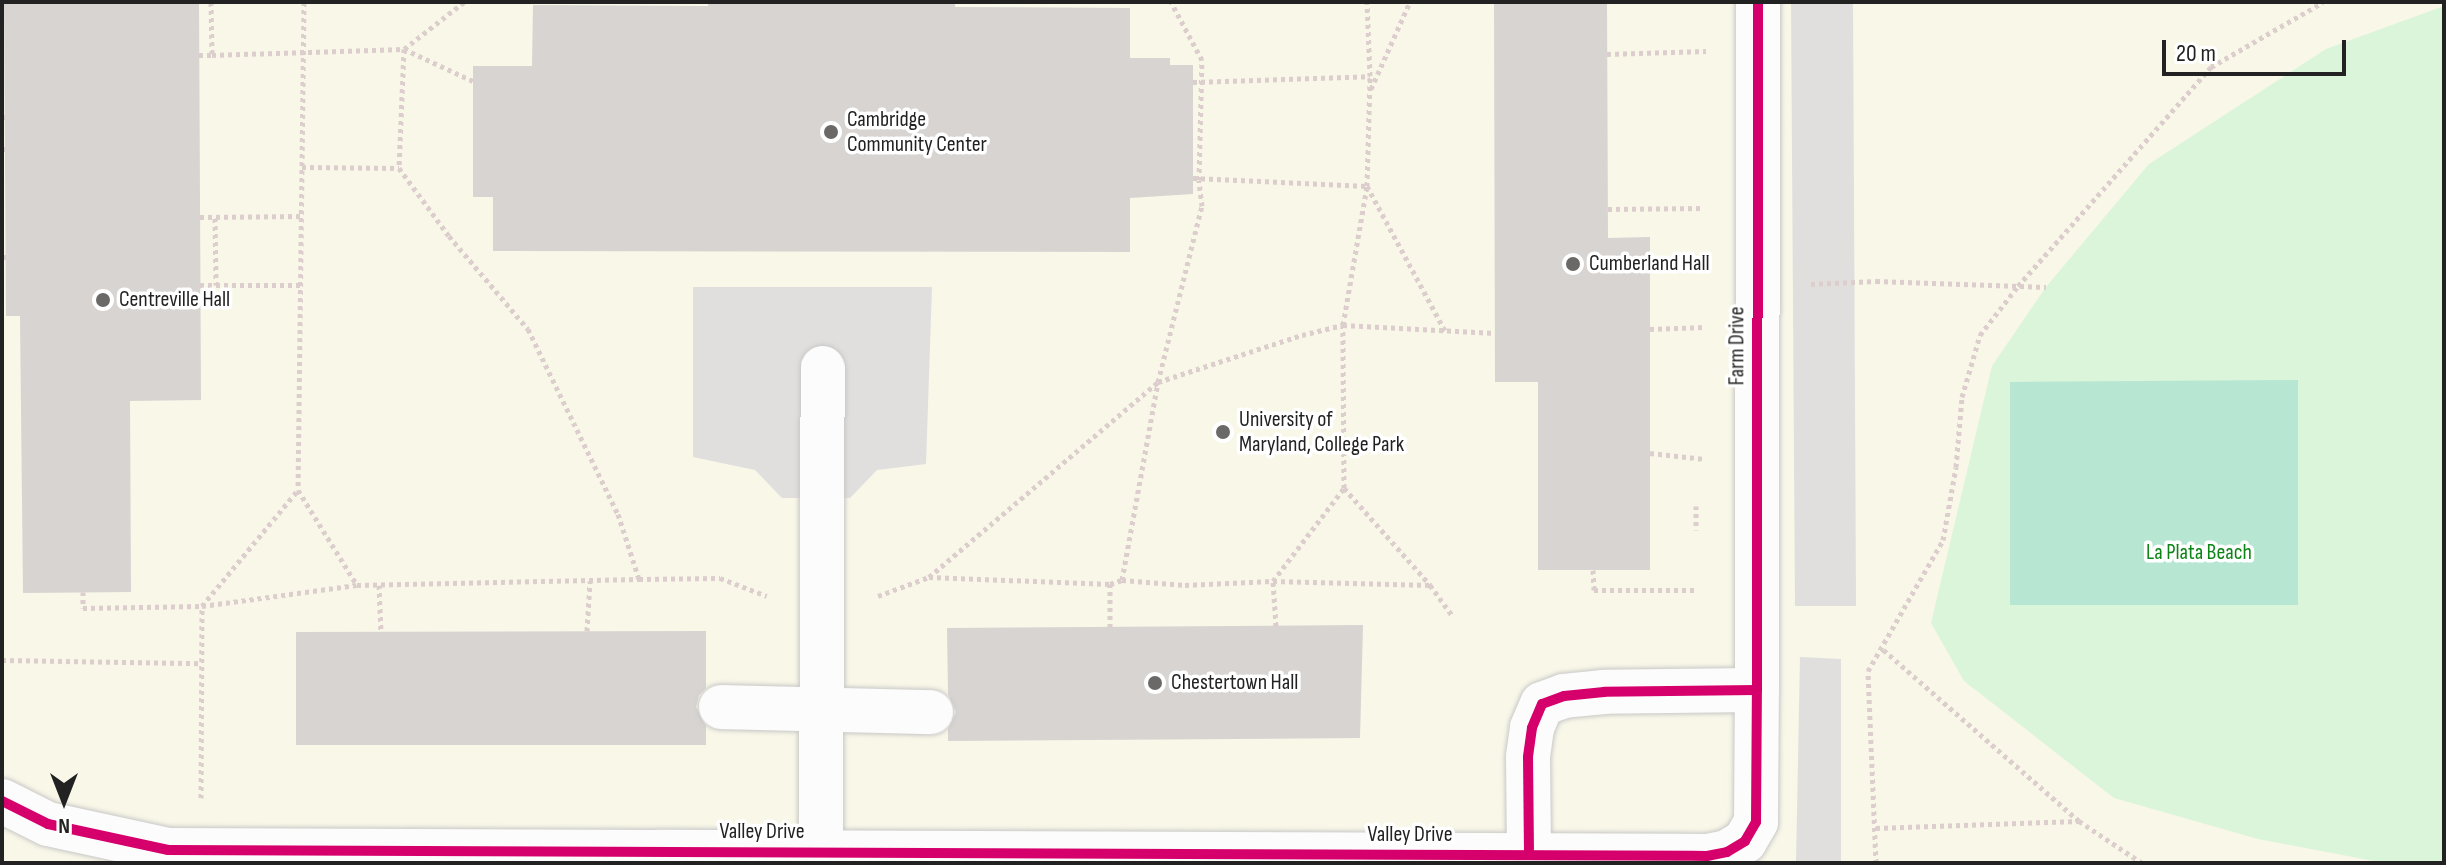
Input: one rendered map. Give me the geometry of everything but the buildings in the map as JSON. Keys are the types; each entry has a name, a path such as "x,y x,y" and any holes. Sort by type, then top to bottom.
{"street":[{"name":"Farm Drive","path":"1757,690 1758,2"},
{"path":"821,852 823,368"},
{"path":"1529,855 1528,757 1532,728 1542,704 1564,696 1604,692 1757,690"},
{"name":"Valley Drive","path":"2,801 48,824 168,850 1707,856 1727,852 1745,841 1756,822 1759,798 1757,690"},
{"path":"721,707 931,712"}],"path":[{"path":"211,2 212,55"},
{"path":"304,2 298,490 357,585"},
{"path":"464,2 404,49 399,168 449,236 528,329 618,514 639,579"},
{"path":"1122,580 1158,382 1202,206 1196,179 1196,82 1202,60 1171,2"},
{"path":"1276,626 1273,581 1344,488 1343,325 1367,186 1370,76 1367,2"},
{"path":"1369,94 1410,2"},
{"path":"1876,863 1868,671 1943,540 1956,467 1962,397 1980,335 2018,286 2211,67 2323,2"},
{"path":"199,55 404,49 473,81"},
{"path":"1607,54 1759,49"},
{"path":"1196,82 1370,76"},
{"path":"302,167 399,168"},
{"path":"1196,179 1367,186"},
{"path":"1367,186 1445,331"},
{"path":"1608,209 1757,211"},
{"path":"200,217 302,216"},
{"path":"215,217 216,285"},
{"path":"1757,287 1876,281 2046,287"},
{"path":"200,285 301,285"},
{"path":"83,592 83,608 202,606 357,585 720,578 821,616 929,577 1158,382 1302,335 1343,325 1495,333"},
{"path":"1650,329 1701,326"},
{"path":"1650,453 1708,459"},
{"path":"1344,488 1430,585 1453,617"},
{"path":"201,799 202,606 298,490"},
{"path":"1696,506 1696,530"},
{"path":"1593,570 1594,590 1696,590"},
{"path":"929,577 1110,584 1122,580 1185,585 1273,581 1430,585"},
{"path":"587,631 590,580"},
{"path":"1110,584 1110,627"},
{"path":"379,585 381,632"},
{"path":"1880,647 2079,821 2142,863"},
{"path":"2,660 202,663"},
{"path":"1876,828 2079,821"}],"shaded area":[{"name":"University of Maryland, College Park","path":"2,2 2444,2 2444,863 2,863"},
{"path":"1791,2 1853,2 1856,606 1795,606"},
{"path":"693,287 932,287 926,464 877,470 850,498 782,498 755,470 693,457"},
{"path":"1800,657 1841,659 1841,863 1796,863"}],"green space":[{"name":"La Plata Beach","path":"2444,6 2444,863 2384,863 2258,839 2114,798 1964,681 1931,623 1992,366 2046,287 2149,164 2326,49"},
{"path":"2298,380 2298,605 2010,605 2010,382"}],"cycle path":[{"path":"1757,690 1758,2"},
{"path":"2,801 48,824 168,850 1707,856 1727,852 1745,841 1756,822 1757,690 1604,692 1564,696 1542,704 1532,728 1528,757 1529,855"}],"place":[{"name":"Cambridge Community Center","path":"831,132"},
{"name":"Cumberland Hall","path":"1573,264"},
{"name":"Centreville Hall","path":"103,300"},
{"name":"University of Maryland, College Park","path":"1223,432"},
{"name":"Chestertown Hall","path":"1155,683"}]}
